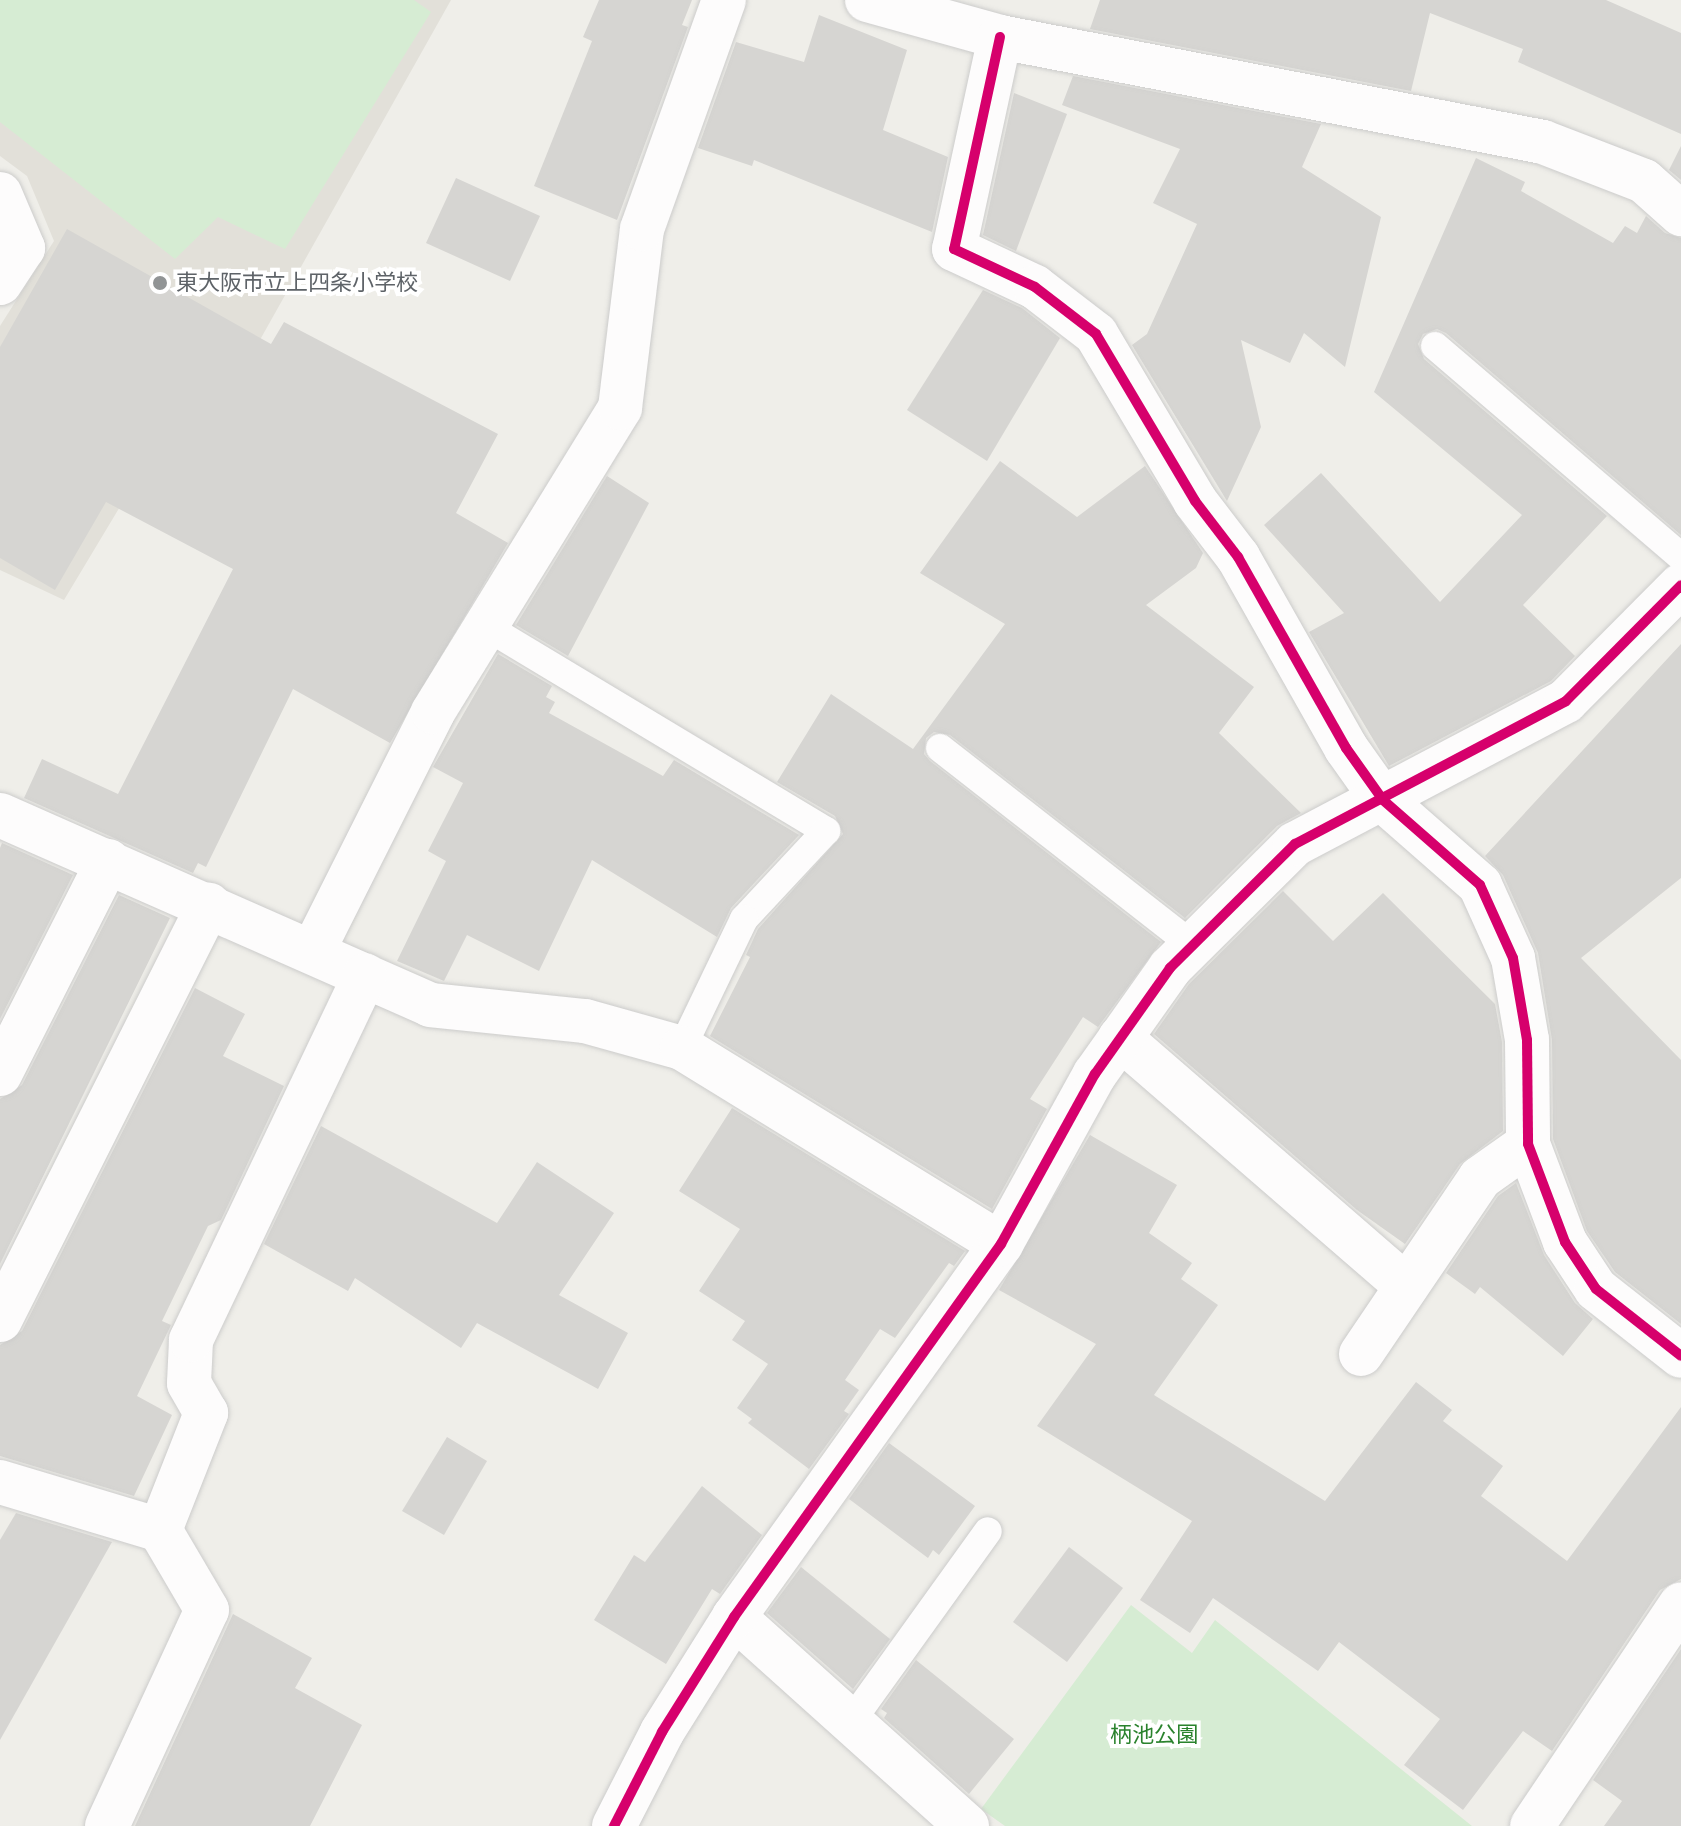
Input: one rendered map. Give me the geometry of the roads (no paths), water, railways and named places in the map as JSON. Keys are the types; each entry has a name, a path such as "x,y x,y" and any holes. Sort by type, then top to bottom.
{"street":[{"path":"313,951 433,712 620,408 642,229 724,0"},
{"path":"867,0 1000,37 1543,142 1644,181 1681,214"},
{"path":"1000,37 954,249 1035,287 1096,334 1195,501 1238,557 1346,748 1383,800 1480,885 1513,958 1527,1040 1528,1144 1565,1242 1596,1289 1681,1356"},
{"path":"0,194 23,248 0,283"},
{"path":"614,1826 662,1732 734,1617 1001,1244 1120,1038 1192,945 1295,844 1566,701 1681,585"},
{"path":"0,815 430,1005 585,1021 682,1048 1001,1244"},
{"path":"0,1074 108,861"},
{"path":"0,1320 209,905"},
{"path":"160,1530 206,1413 189,1383 191,1340 365,975"},
{"path":"1120,1038 1406,1286"},
{"path":"1361,1354 1480,1178 1528,1144"},
{"path":"0,1482 160,1530 207,1610 107,1826"},
{"path":"1532,1826 1681,1604"},
{"path":"734,1617 967,1826"}],"lane":[{"path":"1435,346 1681,557"},
{"path":"485,626 826,831 744,919 682,1048"},
{"path":"940,748 1192,945"},
{"path":"850,1723 988,1531"}],"place":[{"name":"東大阪市立上四条小学校","path":"160,283"}],"park label":[{"name":"柄池公園","path":"1154,1735"}]}
